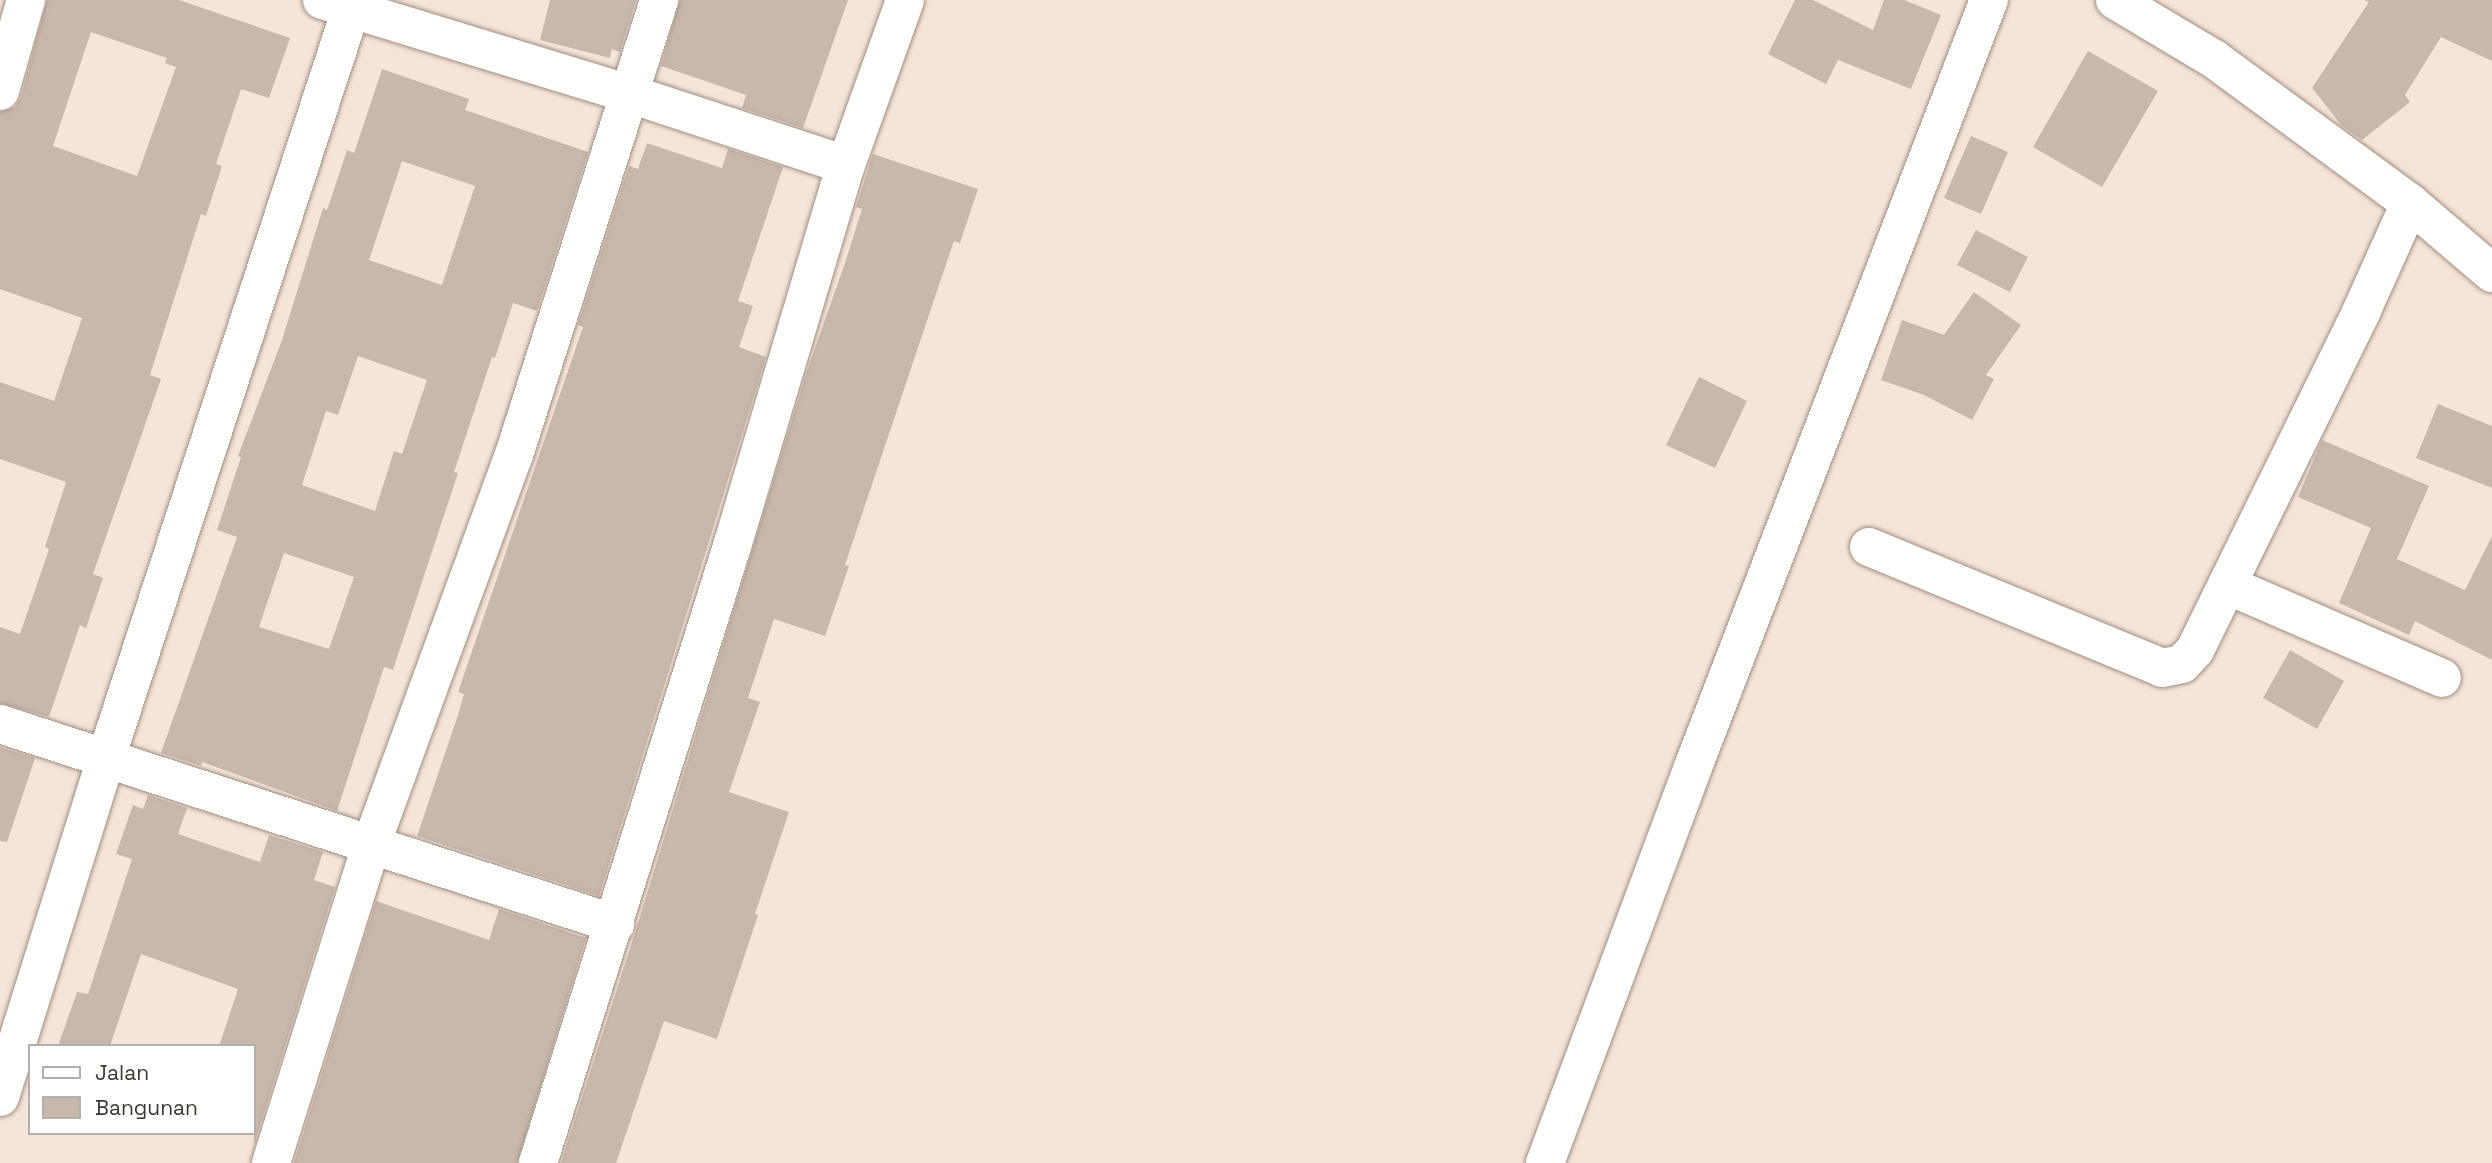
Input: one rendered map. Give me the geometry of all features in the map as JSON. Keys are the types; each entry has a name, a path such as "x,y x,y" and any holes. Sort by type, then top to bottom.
{"street":[{"path":"0,91 26,0"},
{"path":"271,1163 371,845 514,455 659,0"},
{"path":"538,1163 615,924 846,164 905,0"},
{"path":"1545,1163 1693,766 1989,0"},
{"path":"2115,0 2214,59 2410,203 2492,273"},
{"path":"0,1097 342,3 846,164"},
{"path":"1869,547 2162,668 2173,667 2190,657 2410,203"},
{"path":"2227,585 2442,678"},
{"path":"0,723 615,924"}],"building":[{"path":"47,0 179,0 290,38 269,98 241,89 216,164 222,166 206,216 201,214 150,375 161,379 93,574 103,578 86,628 80,625 49,717 0,703 0,627 20,634 49,549 45,547 66,482 0,459 0,382 54,401 82,318 0,289 0,112 15,107 21,97","holes":["91,32 167,58 165,63 176,67 137,176 53,146"]},
{"path":"550,0 636,0 620,52 612,49 610,58 540,40"},
{"path":"680,0 848,0 803,128 742,108 746,95 661,66"},
{"path":"1795,0 1813,0 1873,30 1884,0 1904,0 1941,15 1911,89 1838,60 1826,84 1768,54"},
{"path":"2364,0 2492,0 2492,61 2441,37 2405,95 2410,102 2362,140 2342,126 2312,88 2369,2"},
{"path":"2088,51 2158,91 2102,187 2033,147"},
{"path":"382,69 469,99 465,110 588,152 537,311 513,303 495,358 492,357 454,472 458,473 393,670 384,667 337,811 202,762 201,766 161,753 237,537 217,530 241,457 238,456 282,340 323,208 327,210 347,150 354,153","holes":["402,161 475,186 442,285 369,260","358,356 427,380 402,454 394,451 375,511 302,485 326,411 338,415","284,553 354,577 329,649 259,627"]},
{"path":"1971,136 2008,152 1981,214 1944,198"},
{"path":"647,143 722,168 728,149 783,167 738,301 753,306 739,347 766,357 599,896 417,836 464,694 458,692 583,327 578,325 629,166 638,169"},
{"path":"873,154 978,189 960,243 954,241 845,565 849,566 825,636 774,619 748,698 760,702 729,792 789,812 755,914 758,915 717,1039 664,1021 616,1163 561,1163 636,930 807,371 862,209 856,207"},
{"path":"1976,230 2028,257 2010,292 1957,265"},
{"path":"1974,292 2021,325 1986,375 1994,379 1972,420 1924,395 1881,380 1902,320 1944,335"},
{"path":"1699,377 1747,401 1715,468 1666,445"},
{"path":"2438,404 2492,426 2492,488 2416,458"},
{"path":"2322,440 2429,486 2397,559 2465,590 2492,536 2492,660 2415,621 2409,635 2339,603 2371,528 2298,497"},
{"path":"2290,650 2344,681 2317,729 2263,698"},
{"path":"0,747 35,758 7,842 0,841"},
{"path":"148,795 187,808 178,834 260,862 269,835 323,852 314,880 335,887 254,1145 256,1044 220,1044 238,989 141,954 111,1044 59,1044 77,992 88,994 132,859 116,854 133,805 143,809"},
{"path":"376,901 489,940 499,909 586,938 517,1163 294,1163"}]}
